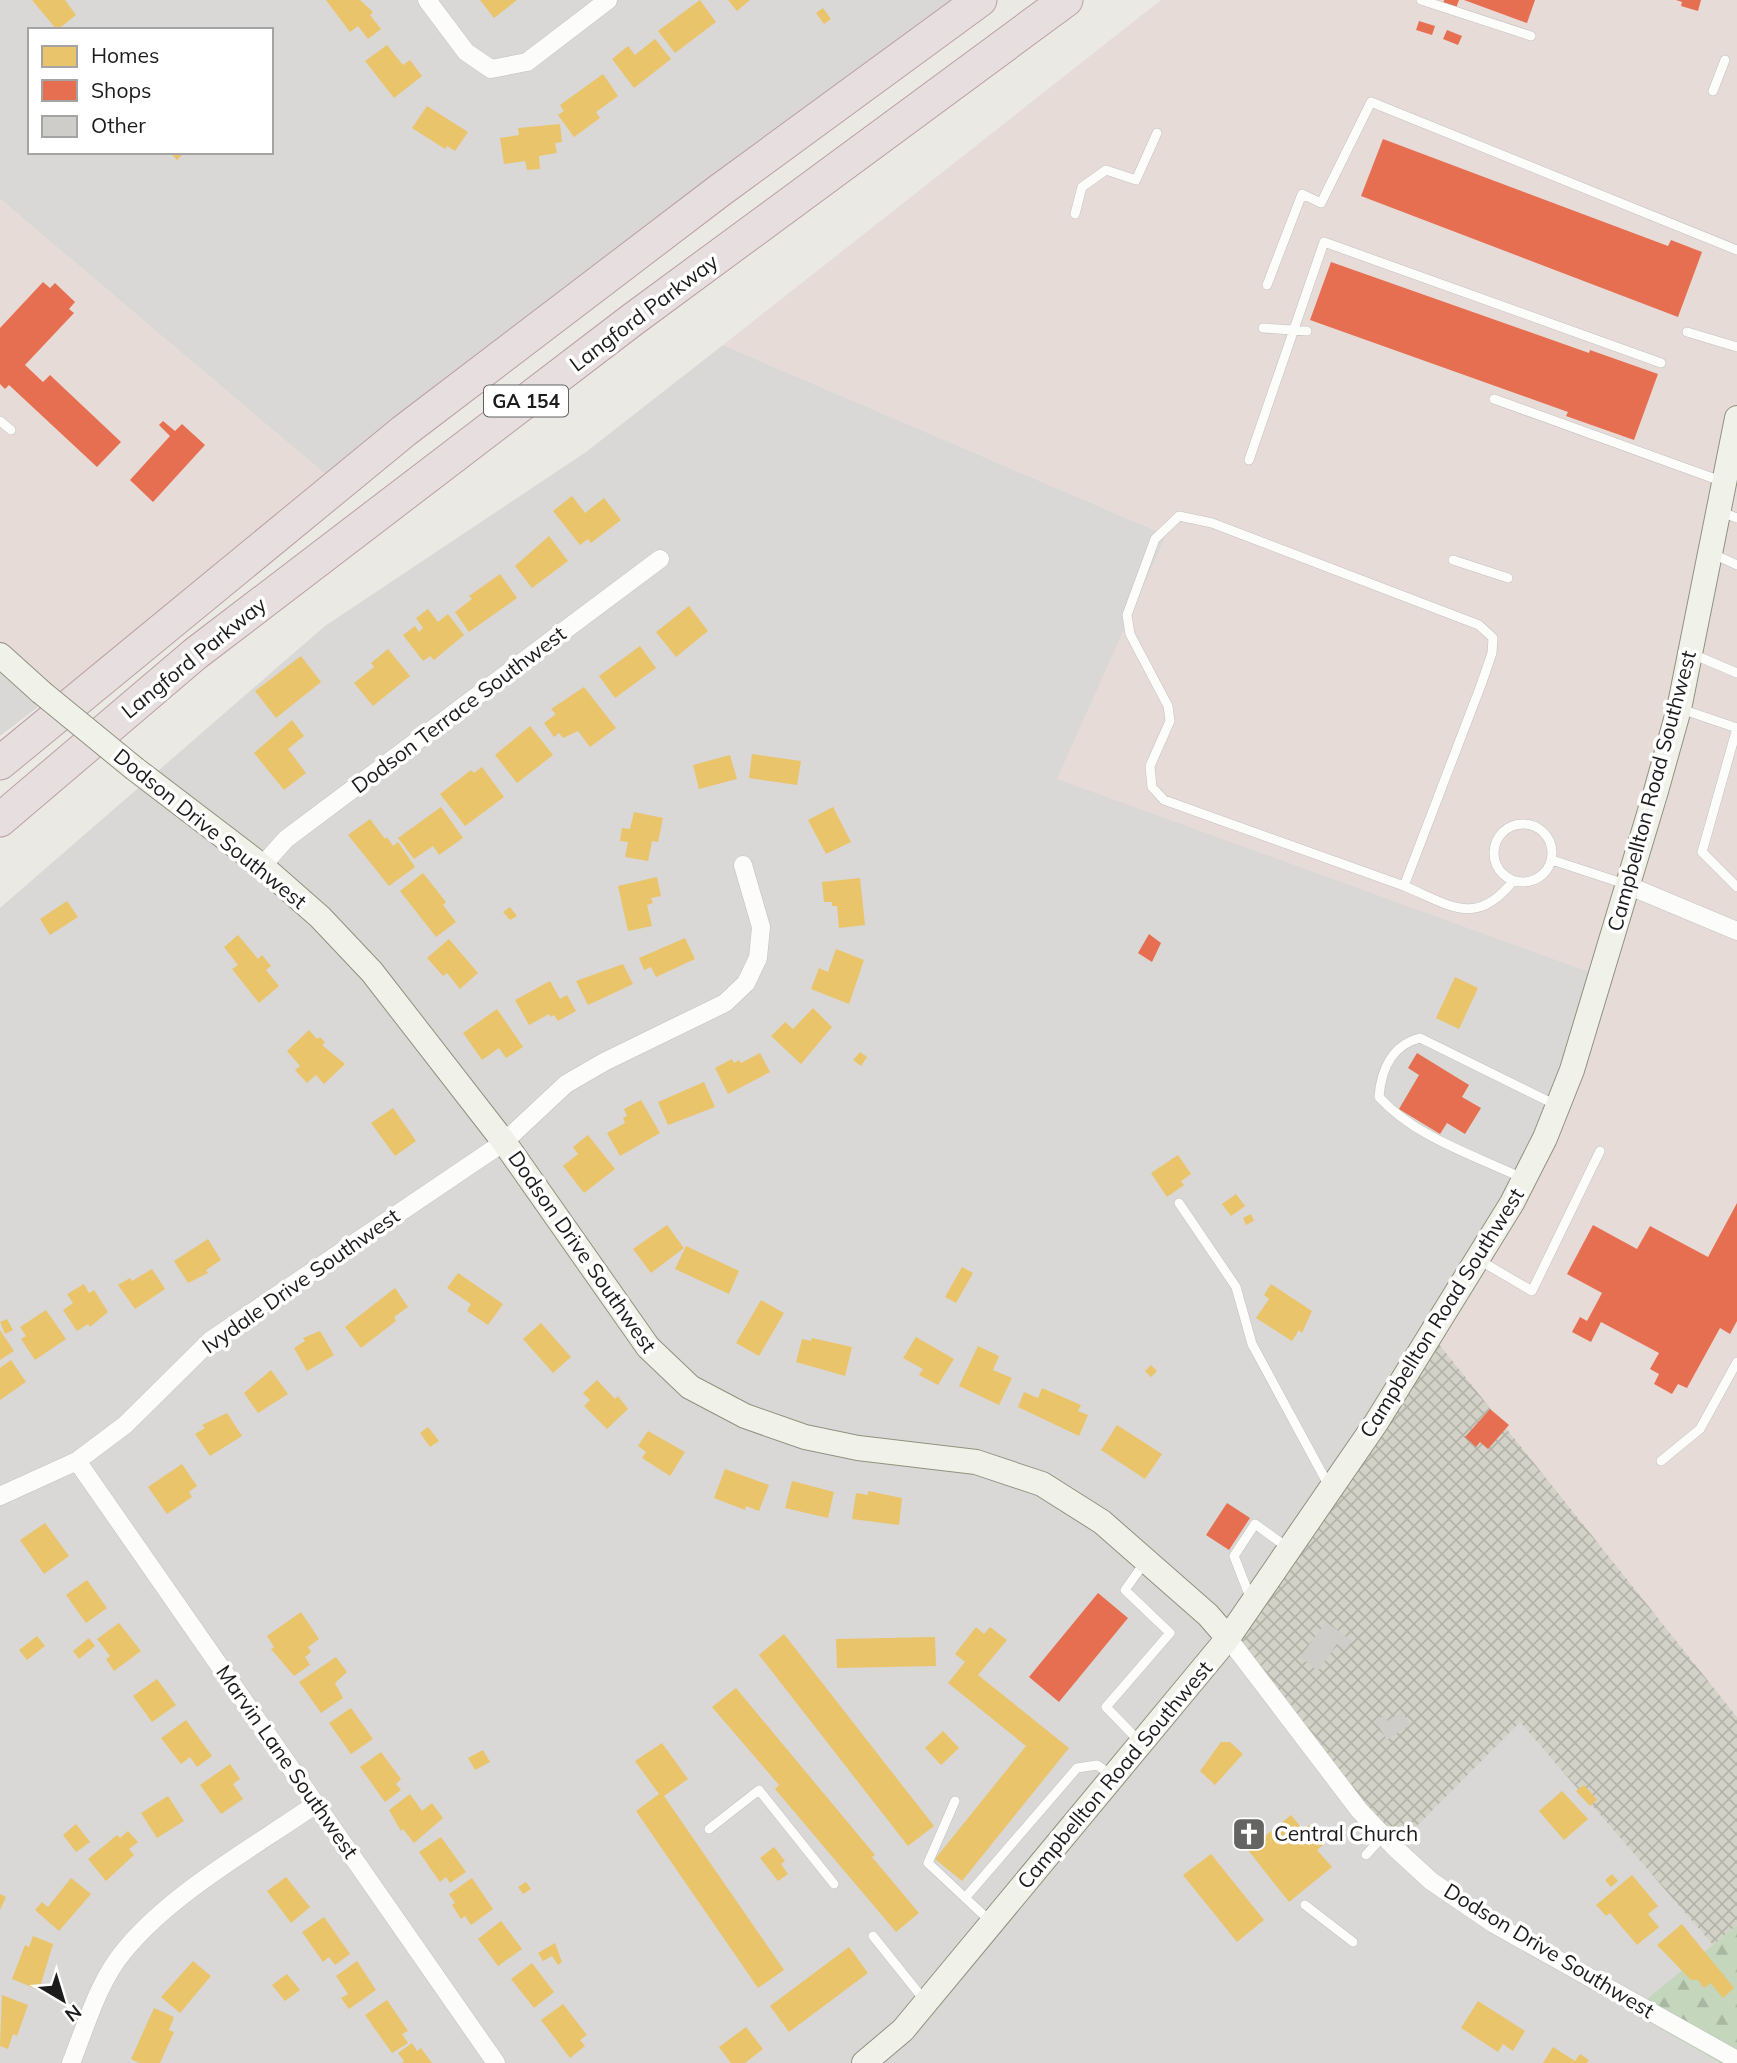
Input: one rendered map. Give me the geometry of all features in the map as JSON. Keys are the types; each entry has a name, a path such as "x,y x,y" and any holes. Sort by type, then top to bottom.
{"highway":[{"name":"Langford Parkway","path":"0,763 391,441 719,191 979,0"},
{"name":"Langford Parkway","path":"0,820 195,654 632,320 1066,0"}],"main road":[{"name":"Campbellton Road Southwest","path":"864,2063 903,2030 1228,1638 1376,1423 1524,1179 1572,1070 1679,709 1711,553 1729,515 1726,483 1736,426"},
{"name":"Dodson Drive Southwest","path":"0,655 135,769 262,866 320,917 372,972 504,1142 648,1347 690,1387 746,1416 804,1437 858,1448 975,1462 1042,1484 1102,1522 1208,1615 1228,1638"}],"street":[{"path":"427,0 466,52 491,69 527,62 608,0"},
{"name":"Dodson Terrace Southwest","path":"262,866 286,839 660,559"},
{"name":"Ivydale Drive Southwest","path":"0,1496 77,1461 125,1425 211,1340 504,1142 566,1084 604,1062 725,1003 746,983 758,958 761,927 743,864"},
{"path":"1627,885 1737,931"},
{"name":"Marvin Lane Southwest","path":"77,1461 496,2063"},
{"name":"Dodson Drive Southwest","path":"1228,1638 1359,1810 1431,1881 1494,1924 1737,2060"},
{"path":"71,2063 96,1999 122,1952 162,1912 316,1804"}],"lane":[{"path":"1421,0 1531,36"},
{"path":"1713,91 1725,60"},
{"path":"1267,285 1302,194 1321,202 1371,102 1737,250"},
{"path":"1075,214 1082,187 1106,170 1136,180 1157,133"},
{"path":"1249,460 1324,242 1661,363"},
{"path":"1263,328 1307,331"},
{"path":"1687,332 1737,347"},
{"path":"1494,399 1726,483"},
{"path":"0,421 11,430"},
{"path":"1404,886 1481,685 1492,653 1493,638 1479,625 1212,523 1179,516 1155,539 1127,615 1130,634 1169,713 1170,721 1150,766 1152,787 1164,800 1464,910 1491,905 1513,881"},
{"path":"1711,553 1737,565"},
{"path":"1453,560 1508,578"},
{"path":"1690,653 1737,673"},
{"path":"1679,709 1737,728 1733,758 1721,785 1702,852 1737,886"},
{"path":"1721,785 1732,789"},
{"path":"1714,810 1725,813"},
{"path":"1517,824 1536,827 1549,841 1552,860 1541,876 1532,881 1513,881 1498,870 1493,851 1501,834 1508,828 1517,824"},
{"path":"1552,860 1627,885"},
{"path":"1524,1179 1465,1152 1389,1109 1378,1097 1380,1080 1388,1060 1403,1046 1420,1038 1557,1106"},
{"path":"1477,1259 1532,1291 1600,1151"},
{"path":"1180,1203 1236,1287 1252,1344 1330,1490"},
{"path":"1661,1461 1700,1429 1737,1362"},
{"path":"1252,1603 1234,1556 1255,1524 1289,1549"},
{"path":"1141,1744 1107,1707 1170,1633 1125,1590 1146,1560"},
{"path":"965,1898 1077,1768 1097,1765 1114,1776"},
{"path":"709,1829 759,1790 834,1884"},
{"path":"955,1801 928,1863 992,1923"},
{"path":"1366,1855 1383,1836"},
{"path":"1305,1905 1353,1942"},
{"path":"873,1936 926,2003"}],"shaded area":[{"path":"0,0 970,0 333,481 0,199"},
{"path":"1161,0 1737,0 1737,1717 1431,1334 1557,1134 1611,980 1057,779 1166,535 723,345"},
{"path":"0,199 333,481 42,704 0,665"},
{"path":"723,345 1166,535 1611,980 1557,1134 1431,1334 1520,1721 1713,1945 1631,2012 1720,2063 0,2063 0,908 325,626 586,452"},
{"path":"0,665 42,704 0,736"},
{"path":"1431,1334 1737,1717 1737,1925 1713,1945 1520,1722 1389,1854 1228,1638"}],"green space":[{"path":"1737,1925 1737,2063 1720,2063 1631,2012"}],"building: Homes":[{"path":"32,0 65,0 76,15 60,28 55,28"},
{"path":"326,0 360,0 373,12 370,15 381,29 368,39 358,26 350,32"},
{"path":"480,0 517,0 494,18"},
{"path":"700,0 716,22 675,53 658,31"},
{"path":"728,0 750,0 737,11"},
{"path":"823,8 831,19 824,24 816,13"},
{"path":"655,39 671,59 634,88 612,59 628,46 635,55"},
{"path":"387,45 403,65 410,60 422,76 394,98 365,61"},
{"path":"603,74 618,96 596,112 600,118 574,137 558,115 564,111 560,105"},
{"path":"427,106 468,132 455,151 447,146 445,149 412,128"},
{"path":"560,124 562,142 555,143 557,153 539,156 540,169 527,170 525,161 504,164 500,138 519,135 518,128"},
{"path":"171,154 183,154 177,160"},
{"path":"572,496 585,513 604,498 621,520 591,543 588,539 580,545 553,511"},
{"path":"549,536 568,561 532,588 515,566"},
{"path":"500,574 517,598 469,632 455,612 472,599 469,596"},
{"path":"689,606 708,631 676,657 656,632"},
{"path":"428,609 438,622 448,614 464,635 434,660 430,656 423,661 403,635 415,626 419,632 423,628 416,618"},
{"path":"640,646 656,668 615,698 599,676"},
{"path":"388,649 410,676 373,706 354,683 374,667 371,663"},
{"path":"301,656 321,682 276,718 255,691"},
{"path":"584,687 616,728 590,747 578,731 563,738 559,733 554,737 544,723 556,714 551,709"},
{"path":"292,720 304,736 288,749 306,773 284,790 254,753"},
{"path":"530,726 553,755 517,783 495,755"},
{"path":"752,754 801,761 797,785 749,778"},
{"path":"730,755 737,779 699,789 693,765"},
{"path":"482,767 504,797 465,826 440,794 471,770 474,773"},
{"path":"441,807 463,838 439,855 433,846 414,859 398,838"},
{"path":"833,807 851,842 826,854 808,820"},
{"path":"634,812 663,818 658,842 652,841 648,861 625,857 628,842 620,841 622,828 630,829"},
{"path":"370,819 393,846 398,842 415,867 389,886 348,835"},
{"path":"423,873 446,902 443,905 456,922 436,937 400,891"},
{"path":"657,877 661,896 651,898 653,903 647,905 652,926 628,931 618,886"},
{"path":"860,878 865,925 839,928 837,906 832,906 832,902 824,902 822,882"},
{"path":"67,901 78,917 50,935 40,919"},
{"path":"510,907 517,916 510,920 503,912"},
{"path":"238,935 258,959 262,955 271,966 266,970 279,986 259,1003 232,969 238,965 224,947"},
{"path":"685,938 695,959 656,977 651,967 644,970 639,958"},
{"path":"449,939 478,973 460,989 447,973 443,976 427,958"},
{"path":"836,949 864,960 849,1004 811,989 819,968 828,972"},
{"path":"623,964 633,984 588,1005 576,981"},
{"path":"1455,977 1478,988 1459,1029 1436,1018"},
{"path":"550,981 560,999 567,995 576,1011 558,1021 554,1015 551,1017 549,1014 529,1025 515,1000"},
{"path":"813,1008 832,1027 801,1064 771,1036 785,1022 793,1029"},
{"path":"497,1009 523,1047 506,1058 499,1048 482,1060 463,1033"},
{"path":"309,1030 317,1039 320,1037 325,1042 322,1045 345,1064 324,1084 316,1075 307,1083 295,1070 300,1066 287,1051"},
{"path":"860,1052 867,1057 861,1066 853,1060"},
{"path":"760,1053 770,1072 728,1094 715,1068 732,1059 734,1063 739,1060 741,1063"},
{"path":"704,1082 715,1107 668,1125 658,1102"},
{"path":"641,1100 660,1133 620,1156 607,1133 625,1123 623,1118 627,1116 624,1109"},
{"path":"393,1108 416,1141 395,1156 371,1123"},
{"path":"588,1135 615,1169 584,1193 563,1166 578,1154 573,1147"},
{"path":"1178,1155 1191,1174 1181,1181 1184,1185 1167,1197 1151,1173"},
{"path":"1236,1194 1245,1206 1231,1216 1222,1204"},
{"path":"1251,1214 1254,1221 1246,1225 1243,1218"},
{"path":"667,1225 684,1248 651,1273 633,1249"},
{"path":"208,1239 221,1260 206,1270 208,1273 188,1283 174,1261"},
{"path":"686,1246 739,1271 729,1294 675,1269"},
{"path":"962,1267 973,1273 956,1303 945,1297"},
{"path":"152,1269 165,1289 135,1309 118,1285 130,1278 132,1281"},
{"path":"458,1273 503,1304 488,1325 467,1311 471,1304 447,1288"},
{"path":"84,1284 89,1293 94,1290 108,1312 90,1327 88,1324 77,1331 63,1310 73,1303 67,1294"},
{"path":"1271,1284 1312,1311 1302,1333 1299,1330 1292,1341 1256,1318 1269,1299 1264,1295"},
{"path":"395,1288 408,1307 394,1317 396,1321 361,1348 345,1327"},
{"path":"761,1300 784,1313 759,1356 736,1343"},
{"path":"46,1310 66,1339 35,1360 21,1339 26,1336 20,1327"},
{"path":"7,1319 13,1330 5,1334 0,1322"},
{"path":"541,1323 571,1357 553,1373 523,1339"},
{"path":"0,1330 14,1351 0,1360"},
{"path":"320,1331 334,1355 307,1371 294,1348 305,1341 303,1338"},
{"path":"916,1337 954,1359 938,1385 919,1375 923,1369 903,1358"},
{"path":"812,1338 852,1347 845,1376 796,1362 802,1339 811,1341"},
{"path":"978,1346 999,1356 993,1370 1012,1378 999,1405 959,1386"},
{"path":"11,1360 26,1382 0,1400 0,1368"},
{"path":"1151,1365 1157,1371 1151,1377 1145,1371"},
{"path":"271,1370 288,1394 258,1413 244,1393"},
{"path":"597,1380 615,1399 618,1396 628,1409 607,1429 584,1406 590,1400 583,1393"},
{"path":"1042,1388 1081,1405 1078,1411 1088,1415 1079,1436 1018,1407 1024,1392 1038,1398"},
{"path":"227,1413 242,1436 210,1456 195,1434 205,1428 202,1425"},
{"path":"1117,1425 1162,1454 1145,1479 1101,1450"},
{"path":"428,1427 439,1441 430,1447 420,1433"},
{"path":"648,1431 685,1452 670,1476 642,1458 646,1452 638,1446"},
{"path":"182,1464 197,1486 189,1492 192,1497 167,1514 148,1487"},
{"path":"725,1469 769,1485 759,1511 746,1506 745,1510 714,1498"},
{"path":"792,1481 834,1492 828,1518 785,1508"},
{"path":"868,1491 902,1498 899,1525 852,1519 856,1493 868,1495"},
{"path":"45,1523 69,1556 44,1574 20,1540"},
{"path":"87,1580 107,1608 86,1623 66,1595"},
{"path":"301,1612 319,1639 308,1647 311,1652 305,1657 310,1665 294,1676 271,1649 274,1647 267,1636"},
{"path":"119,1623 141,1651 114,1671 106,1659 110,1656 97,1639"},
{"path":"976,1627 984,1634 990,1627 1007,1640 978,1675 1069,1748 962,1881 935,1859 1026,1746 948,1683 965,1662 955,1654"},
{"path":"784,1634 934,1826 908,1846 759,1655"},
{"path":"37,1636 45,1646 27,1660 19,1650"},
{"path":"935,1637 936,1666 837,1668 836,1639"},
{"path":"89,1638 95,1646 79,1659 73,1651"},
{"path":"336,1657 347,1672 335,1683 343,1698 321,1713 299,1682"},
{"path":"157,1679 176,1705 152,1722 133,1696"},
{"path":"736,1688 875,1855 872,1857 919,1913 896,1932 775,1789 779,1785 712,1707"},
{"path":"351,1708 373,1739 351,1754 329,1723"},
{"path":"186,1720 212,1756 197,1767 190,1757 181,1764 161,1738"},
{"path":"943,1731 959,1748 941,1765 925,1748"},
{"path":"1221,1742 1230,1742 1243,1754 1215,1785 1200,1771"},
{"path":"662,1743 688,1779 664,1796 784,1970 758,1988 636,1811 659,1794 635,1761"},
{"path":"483,1750 490,1762 475,1770 468,1758"},
{"path":"381,1752 401,1779 396,1784 401,1790 385,1802 360,1767"},
{"path":"230,1764 240,1779 233,1784 243,1799 221,1814 200,1785"},
{"path":"1584,1785 1597,1800 1590,1806 1576,1791"},
{"path":"1562,1791 1588,1819 1564,1840 1539,1811"},
{"path":"410,1794 422,1811 432,1803 443,1818 414,1843 403,1829 401,1831 389,1810"},
{"path":"168,1796 184,1821 157,1838 141,1813"},
{"path":"1291,1815 1303,1830 1309,1825 1324,1844 1317,1850 1332,1867 1289,1902 1248,1850"},
{"path":"76,1824 90,1842 76,1852 63,1835"},
{"path":"128,1831 138,1842 129,1849 134,1855 106,1881 88,1859 117,1835 120,1838"},
{"path":"441,1837 466,1872 450,1883 446,1877 440,1882 419,1852"},
{"path":"774,1847 785,1861 781,1864 788,1874 778,1881 760,1858"},
{"path":"1211,1854 1264,1920 1237,1942 1183,1875"},
{"path":"1612,1874 1618,1881 1611,1887 1605,1880"},
{"path":"1632,1875 1658,1906 1648,1914 1659,1927 1637,1945 1610,1913 1606,1916 1596,1905"},
{"path":"286,1877 310,1907 291,1923 267,1891"},
{"path":"71,1878 91,1894 59,1931 35,1910 42,1902 48,1907"},
{"path":"472,1878 493,1909 471,1925 465,1916 461,1919 449,1894"},
{"path":"526,1882 531,1889 523,1894 518,1887"},
{"path":"0,1894 6,1897 0,1910"},
{"path":"324,1917 350,1954 335,1965 329,1957 323,1962 302,1932"},
{"path":"501,1921 522,1949 498,1966 478,1939"},
{"path":"1682,1924 1734,1988 1723,1998 1711,1983 1704,1988 1698,1980 1691,1980 1657,1945"},
{"path":"33,1936 53,1944 39,1990 12,1979 25,1945 29,1947"},
{"path":"555,1943 562,1962 558,1965 552,1956 543,1961 538,1953"},
{"path":"849,1947 868,1973 789,2032 770,2006"},
{"path":"193,1961 211,1976 180,2013 161,1997"},
{"path":"357,1961 376,1990 349,2009 341,1998 348,1994 336,1976"},
{"path":"532,1963 554,1992 534,2008 511,1979"},
{"path":"287,1974 300,1990 285,2001 272,1985"},
{"path":"2,1995 28,2005 17,2036 13,2034 8,2049 0,2046"},
{"path":"387,2000 408,2031 402,2034 408,2043 392,2053 365,2015"},
{"path":"1478,2001 1525,2031 1513,2051 1503,2044 1498,2052 1461,2028"},
{"path":"563,2004 587,2035 580,2040 585,2046 570,2058 541,2020"},
{"path":"154,2008 174,2017 169,2030 174,2032 160,2063 140,2063 131,2059"},
{"path":"746,2027 763,2049 745,2063 731,2063 719,2047"},
{"path":"412,2043 417,2051 421,2048 432,2063 402,2063 404,2061 398,2053"},
{"path":"1553,2047 1575,2061 1580,2054 1589,2060 1587,2063 1543,2063"}],"building: Shops":[{"path":"1444,0 1459,0 1456,8 1443,4"},
{"path":"1464,0 1535,0 1527,23"},
{"path":"1676,0 1701,0 1698,11 1681,6 1682,2"},
{"path":"1419,21 1435,26 1432,35 1416,30"},
{"path":"1447,30 1462,36 1458,45 1443,39"},
{"path":"1383,139 1668,246 1671,240 1702,252 1678,317 1361,196"},
{"path":"1331,262 1589,353 1590,350 1658,374 1634,440 1566,416 1568,412 1310,320"},
{"path":"43,282 50,288 55,283 75,302 69,309 74,313 25,365 43,382 50,375 121,442 97,467 9,385 5,389 0,384 0,328"},
{"path":"163,421 175,431 182,424 205,445 153,502 130,480 170,436 159,425"},
{"path":"1149,934 1161,943 1152,962 1138,953"},
{"path":"1417,1053 1469,1085 1462,1097 1481,1108 1465,1134 1447,1123 1440,1134 1399,1109 1419,1075 1408,1068"},
{"path":"1737,1203 1737,1321 1730,1334 1720,1328 1687,1388 1678,1384 1672,1394 1654,1384 1659,1374 1650,1369 1659,1353 1601,1322 1591,1342 1572,1332 1580,1317 1587,1321 1602,1293 1567,1274 1593,1225 1637,1249 1650,1226 1708,1257"},
{"path":"1490,1409 1509,1425 1488,1449 1480,1442 1476,1447 1465,1437"},
{"path":"1227,1503 1250,1518 1229,1550 1206,1535"},
{"path":"1098,1593 1128,1618 1059,1702 1029,1677"}],"building: Other":[{"path":"1326,1622 1352,1641 1345,1650 1337,1644 1318,1671 1300,1657"},
{"path":"1402,1712 1410,1725 1387,1740 1375,1721 1384,1715 1387,1721"}],"place":[{"name":"Central Church","path":"1249,1834"}]}
